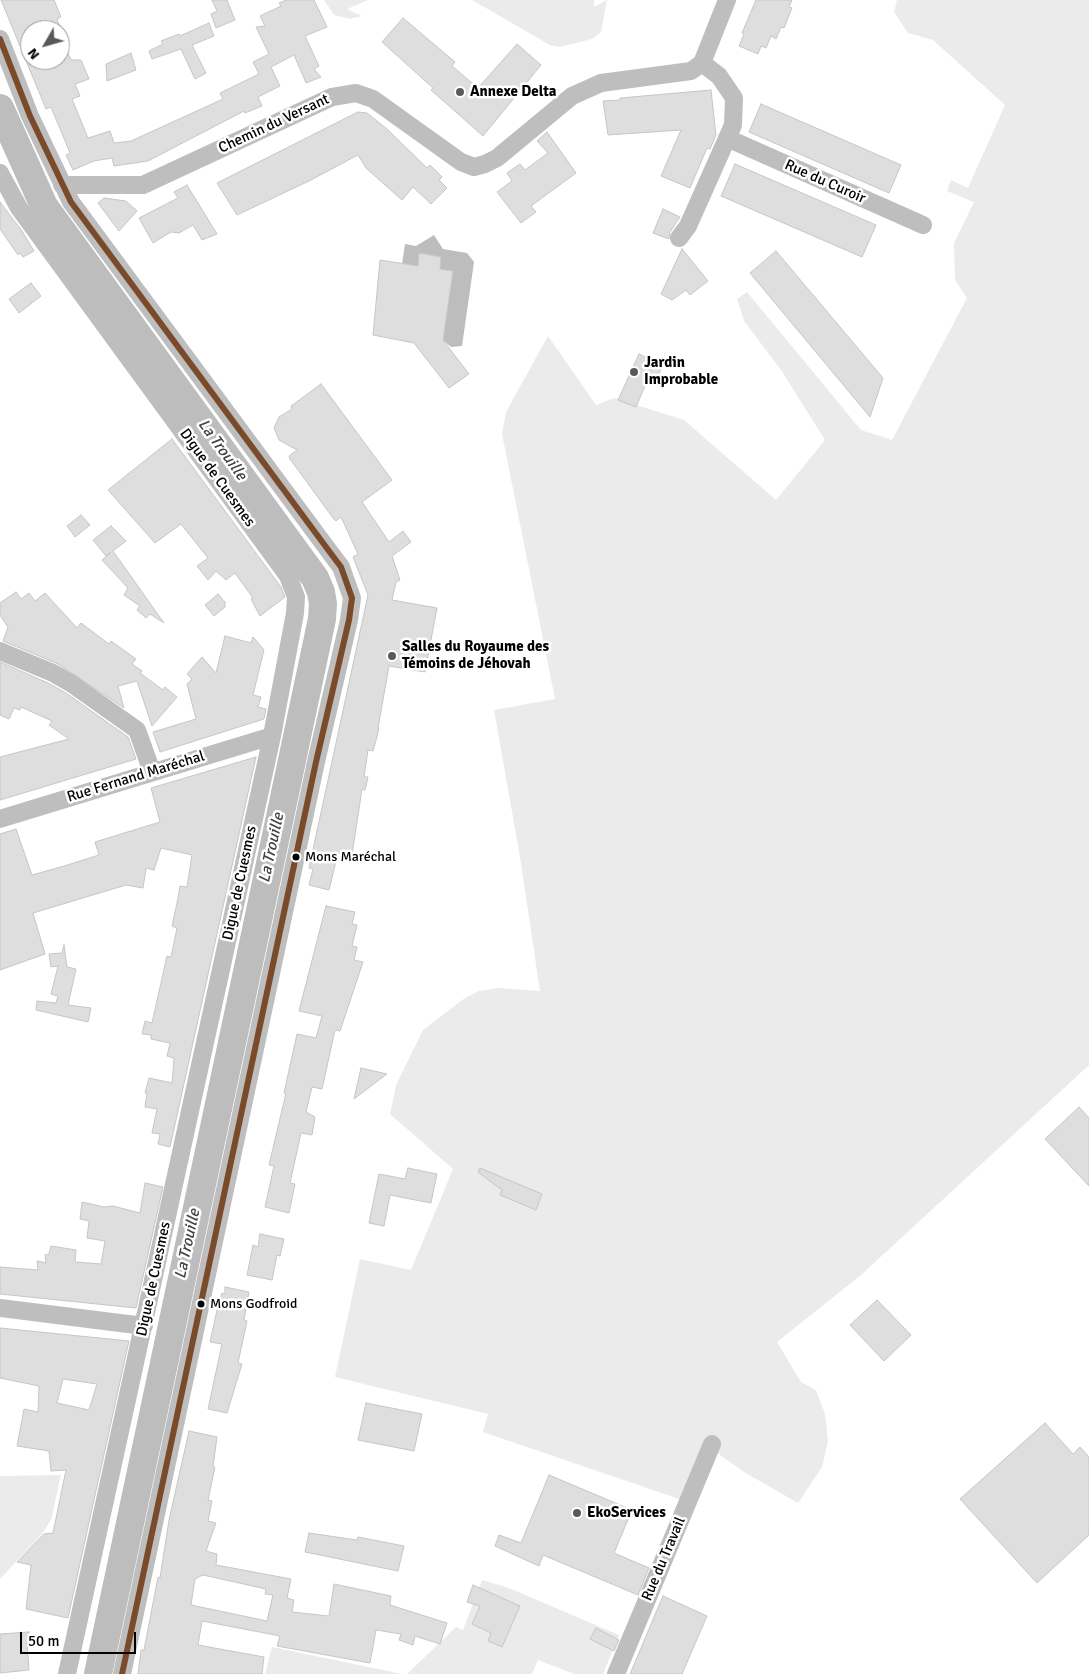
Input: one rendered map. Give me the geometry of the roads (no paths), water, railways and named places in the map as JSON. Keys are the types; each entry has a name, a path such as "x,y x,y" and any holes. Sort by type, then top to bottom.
{"street":[{"path":"679,238 688,226 733,125 734,98 719,76 702,63 727,0"},
{"path":"0,39 30,116 62,186 81,215 326,546 348,583 352,598 349,620 316,762 122,1674"},
{"name":"Chemin du Versant","path":"62,186 144,185 332,97 356,93 373,98 449,156 474,167 497,158 572,96 601,83 691,71 702,63"},
{"name":"Rue du Curoir","path":"727,138 923,225"},
{"name":"Digue de Cuesmes","path":"0,173 5,195 288,576 296,597 295,613 272,736 144,1326 94,1541 67,1674"},
{"path":"0,651 53,673 72,684 137,730 152,772"},
{"name":"Rue Fernand Maréchal","path":"0,819 272,736"},
{"path":"0,1308 144,1326"},
{"name":"Rue du Travail","path":"616,1674 712,1444"}],"waterway":[{"name":"La Trouille","path":"0,108 44,206 315,578 321,592 323,604 322,619 98,1674"}],"place":[{"name":"Annexe Delta","path":"460,92"},
{"name":"Jardin Improbable","path":"634,372"},
{"name":"Salles du Royaume des Témoins de Jéhovah","path":"392,656"},
{"name":"Mons Maréchal","path":"296,857"},
{"name":"Mons Godfroid","path":"201,1304"},
{"name":"EkoServices","path":"577,1513"}]}
